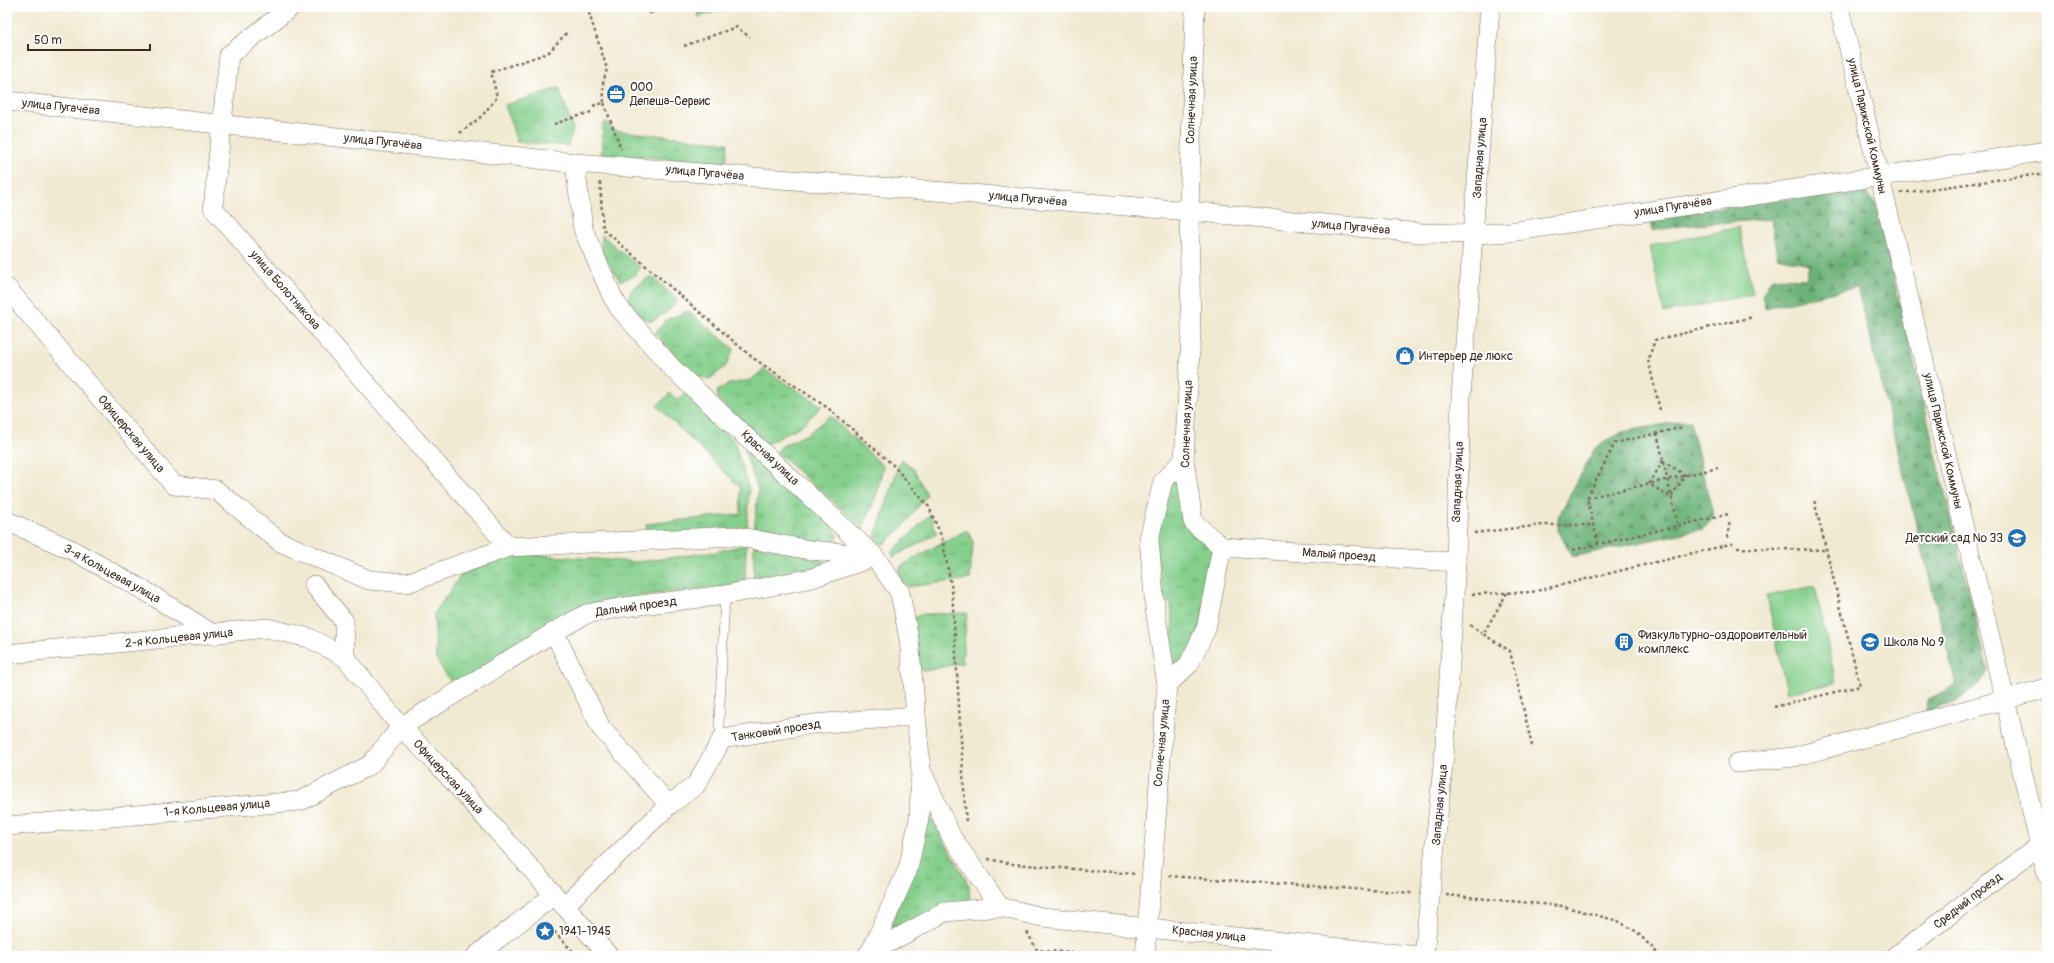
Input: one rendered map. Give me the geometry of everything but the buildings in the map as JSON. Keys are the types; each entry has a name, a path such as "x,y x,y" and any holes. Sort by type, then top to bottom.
{"street":[{"name":"улица Болотникова","path":"291,7 229,55 213,208 510,547"},
{"name":"Солнечная улица","path":"1145,956 1167,686 1189,664 1206,629 1222,547 1193,522 1184,460 1191,335 1189,211 1195,7"},
{"name":"Западная улица","path":"1424,956 1445,745 1456,562 1461,397 1490,7"},
{"name":"улица Парижской Коммуны","path":"1839,7 2047,875"},
{"name":"улица Пугачёва","path":"7,101 575,163 1189,211 1420,233 1474,234 1510,232 2047,151"},
{"name":"Красная улица","path":"575,163 584,229 612,296 620,309 672,368 874,556 900,593 910,639 922,769 919,819 908,869 868,954"},
{"name":"Офицерская улица","path":"7,288 174,485 216,490 280,542 369,580 407,583 510,547 735,536 810,550 874,556"},
{"path":"1167,686 1155,609 1149,539 1163,481 1184,460"},
{"name":"3-я Кольцевая улица","path":"7,521 72,550 147,592 214,635"},
{"name":"Малый проезд","path":"1222,547 1456,562"},
{"name":"Дальний проезд","path":"401,727 554,632 586,614 624,607 725,595 812,578 874,556"},
{"path":"314,585 344,621 345,657"},
{"name":"2-я Кольцевая улица","path":"7,654 214,635 267,628 309,638 345,657"},
{"path":"554,632 601,728 669,805"},
{"name":"Офицерская улица","path":"345,657 401,727 442,769 609,956"},
{"path":"1736,763 1794,757 2047,688"},
{"name":"Танковый проезд","path":"476,956 534,911 559,900 669,805 696,785 722,739 813,724 916,716"},
{"name":"1-я Кольцевая улица","path":"7,826 300,801 370,765 401,727"},
{"name":"Красная улица","path":"922,769 951,836 1000,908"},
{"name":"Средний проезд","path":"1896,956 2040,845"},
{"name":"Красная улица","path":"868,954 945,912 1000,908 1042,917 1418,956"}],"lane":[{"path":"722,739 719,724 725,595"}],"path":[{"path":"587,7 607,69 603,83 604,103 622,152"},
{"path":"648,7 650,13 668,7"},
{"path":"684,46 736,27 750,37"},
{"path":"455,137 482,116 497,96 491,72 548,53 568,32"},
{"path":"592,106 604,103"},
{"path":"554,124 594,112"},
{"path":"599,165 603,229 753,358 828,408 892,464 929,507 942,538 952,590 966,826"},
{"path":"1897,194 2047,173"},
{"path":"1660,410 1648,360 1655,340 1753,317"},
{"path":"1598,544 1587,498 1615,443 1684,427"},
{"path":"1657,434 1678,526"},
{"path":"1663,462 1685,475"},
{"path":"1649,484 1663,462"},
{"path":"1587,498 1718,468"},
{"path":"1671,498 1685,475"},
{"path":"1649,484 1671,498"},
{"path":"1774,707 1860,686 1814,500"},
{"path":"1573,550 1729,514"},
{"path":"1727,538 1730,520"},
{"path":"1456,535 1543,525 1593,524"},
{"path":"1454,594 1532,592 1735,543"},
{"path":"1737,548 1826,550"},
{"path":"1507,592 1483,634 1510,651 1532,746"},
{"path":"982,856 987,859 1013,864 1431,894 1569,908 1618,921 1637,932 1660,956"},
{"path":"534,911 577,956"},
{"path":"1024,926 1038,950 1110,956"}],"green space":[{"path":"696,7 729,7 699,17"},
{"path":"559,88 573,129 568,146 517,142 505,105"},
{"path":"607,122 612,130 728,143 726,163 601,154 603,124"},
{"path":"1867,189 1867,195 1876,204 1988,671 1982,681 1955,703 1926,711 1927,700 1956,685 1857,287 1765,308 1762,295 1772,278 1806,279 1809,264 1777,257 1771,219 1681,226 1652,231 1650,223 1661,215"},
{"path":"1739,227 1753,294 1664,313 1650,246"},
{"path":"602,235 640,268 634,276 620,281 601,250"},
{"path":"651,276 678,300 669,310 652,321 642,318 628,300 631,290"},
{"path":"688,311 734,349 726,366 710,379 694,376 655,333 666,320"},
{"path":"764,369 822,406 802,425 767,444 718,400 717,391 729,384 751,380"},
{"path":"670,393 678,401 685,394 734,441 749,489 747,531 647,537 646,524 741,514 740,487 657,406"},
{"path":"830,416 883,466 878,490 863,528 776,452 782,446 807,434"},
{"path":"1682,421 1690,421 1714,518 1703,529 1572,557 1558,530 1558,517 1595,448 1622,432"},
{"path":"744,450 748,451 832,524 838,536 834,545 754,533 758,489"},
{"path":"901,459 913,468 927,495 901,529 884,544 879,543 875,537"},
{"path":"1177,480 1183,519 1192,534 1214,549 1201,624 1191,650 1170,670 1167,636 1173,632 1171,604 1163,600 1155,542 1167,485"},
{"path":"930,514 937,534 893,557 892,552"},
{"path":"967,530 973,542 970,579 907,587 898,577 901,566"},
{"path":"746,545 745,585 660,593 596,603 467,678 450,681 436,659 434,614 461,575 510,553 637,562 714,552"},
{"path":"754,545 819,558 825,562 821,568 754,583"},
{"path":"1815,586 1836,683 1787,693 1767,596"},
{"path":"967,613 962,663 924,671 919,668 913,618 924,614"},
{"path":"931,818 969,885 970,902 897,930 891,927 926,819"}],"place":[{"name":"ООО Депеша-Сервис","path":"616,94"},
{"name":"Интерьер де люкс","path":"1405,356"},
{"name":"Детский сад № 33","path":"2017,538"},
{"name":"Физкультурно-оздоровительный комплекс","path":"1624,642"},
{"name":"Школа № 9","path":"1870,642"},
{"name":"1941-1945","path":"545,931"}]}
